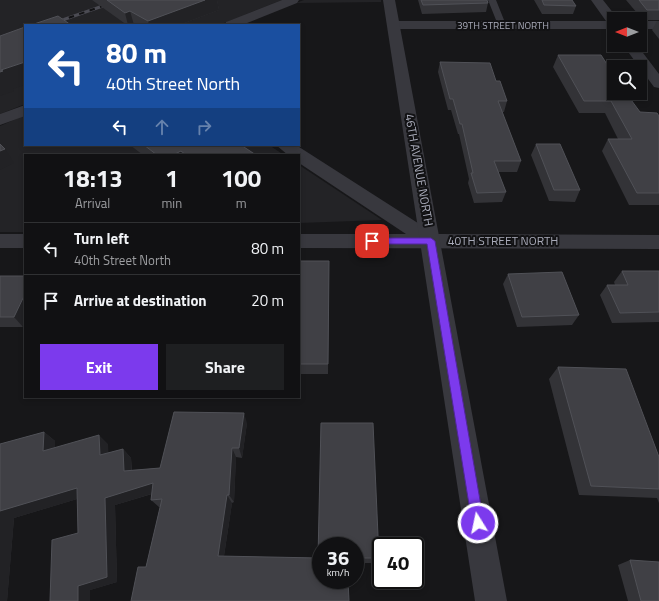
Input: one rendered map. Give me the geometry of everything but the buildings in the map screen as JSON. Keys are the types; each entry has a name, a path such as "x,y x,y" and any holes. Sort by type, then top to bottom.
{"street":[{"path":"233,24 293,0"},
{"name":"46TH AVENUE NORTH","path":"389,0 491,601"},
{"path":"597,0 607,14"},
{"name":"39TH STREET NORTH","path":"393,25 607,24"},
{"path":"647,25 659,25"},
{"path":"635,52 659,84"},
{"path":"0,120 24,110"},
{"path":"286,146 298,154"},
{"path":"300,155 431,241"},
{"path":"0,241 24,241"},
{"name":"40TH STREET NORTH","path":"300,241 659,242"}],"lane":[{"path":"492,0 502,25"}],"shaded area":[{"path":"0,0 282,0 222,24 24,24 24,104 0,114"},
{"path":"304,0 381,0 381,2 296,3"},
{"path":"24,115 24,146 270,146 282,154 24,154 24,232 0,232 0,126"},
{"path":"300,166 382,220 300,223"}],"railway":[{"path":"51,24 120,0"}],"route":[{"path":"372,241 431,241 478,523"}]}
